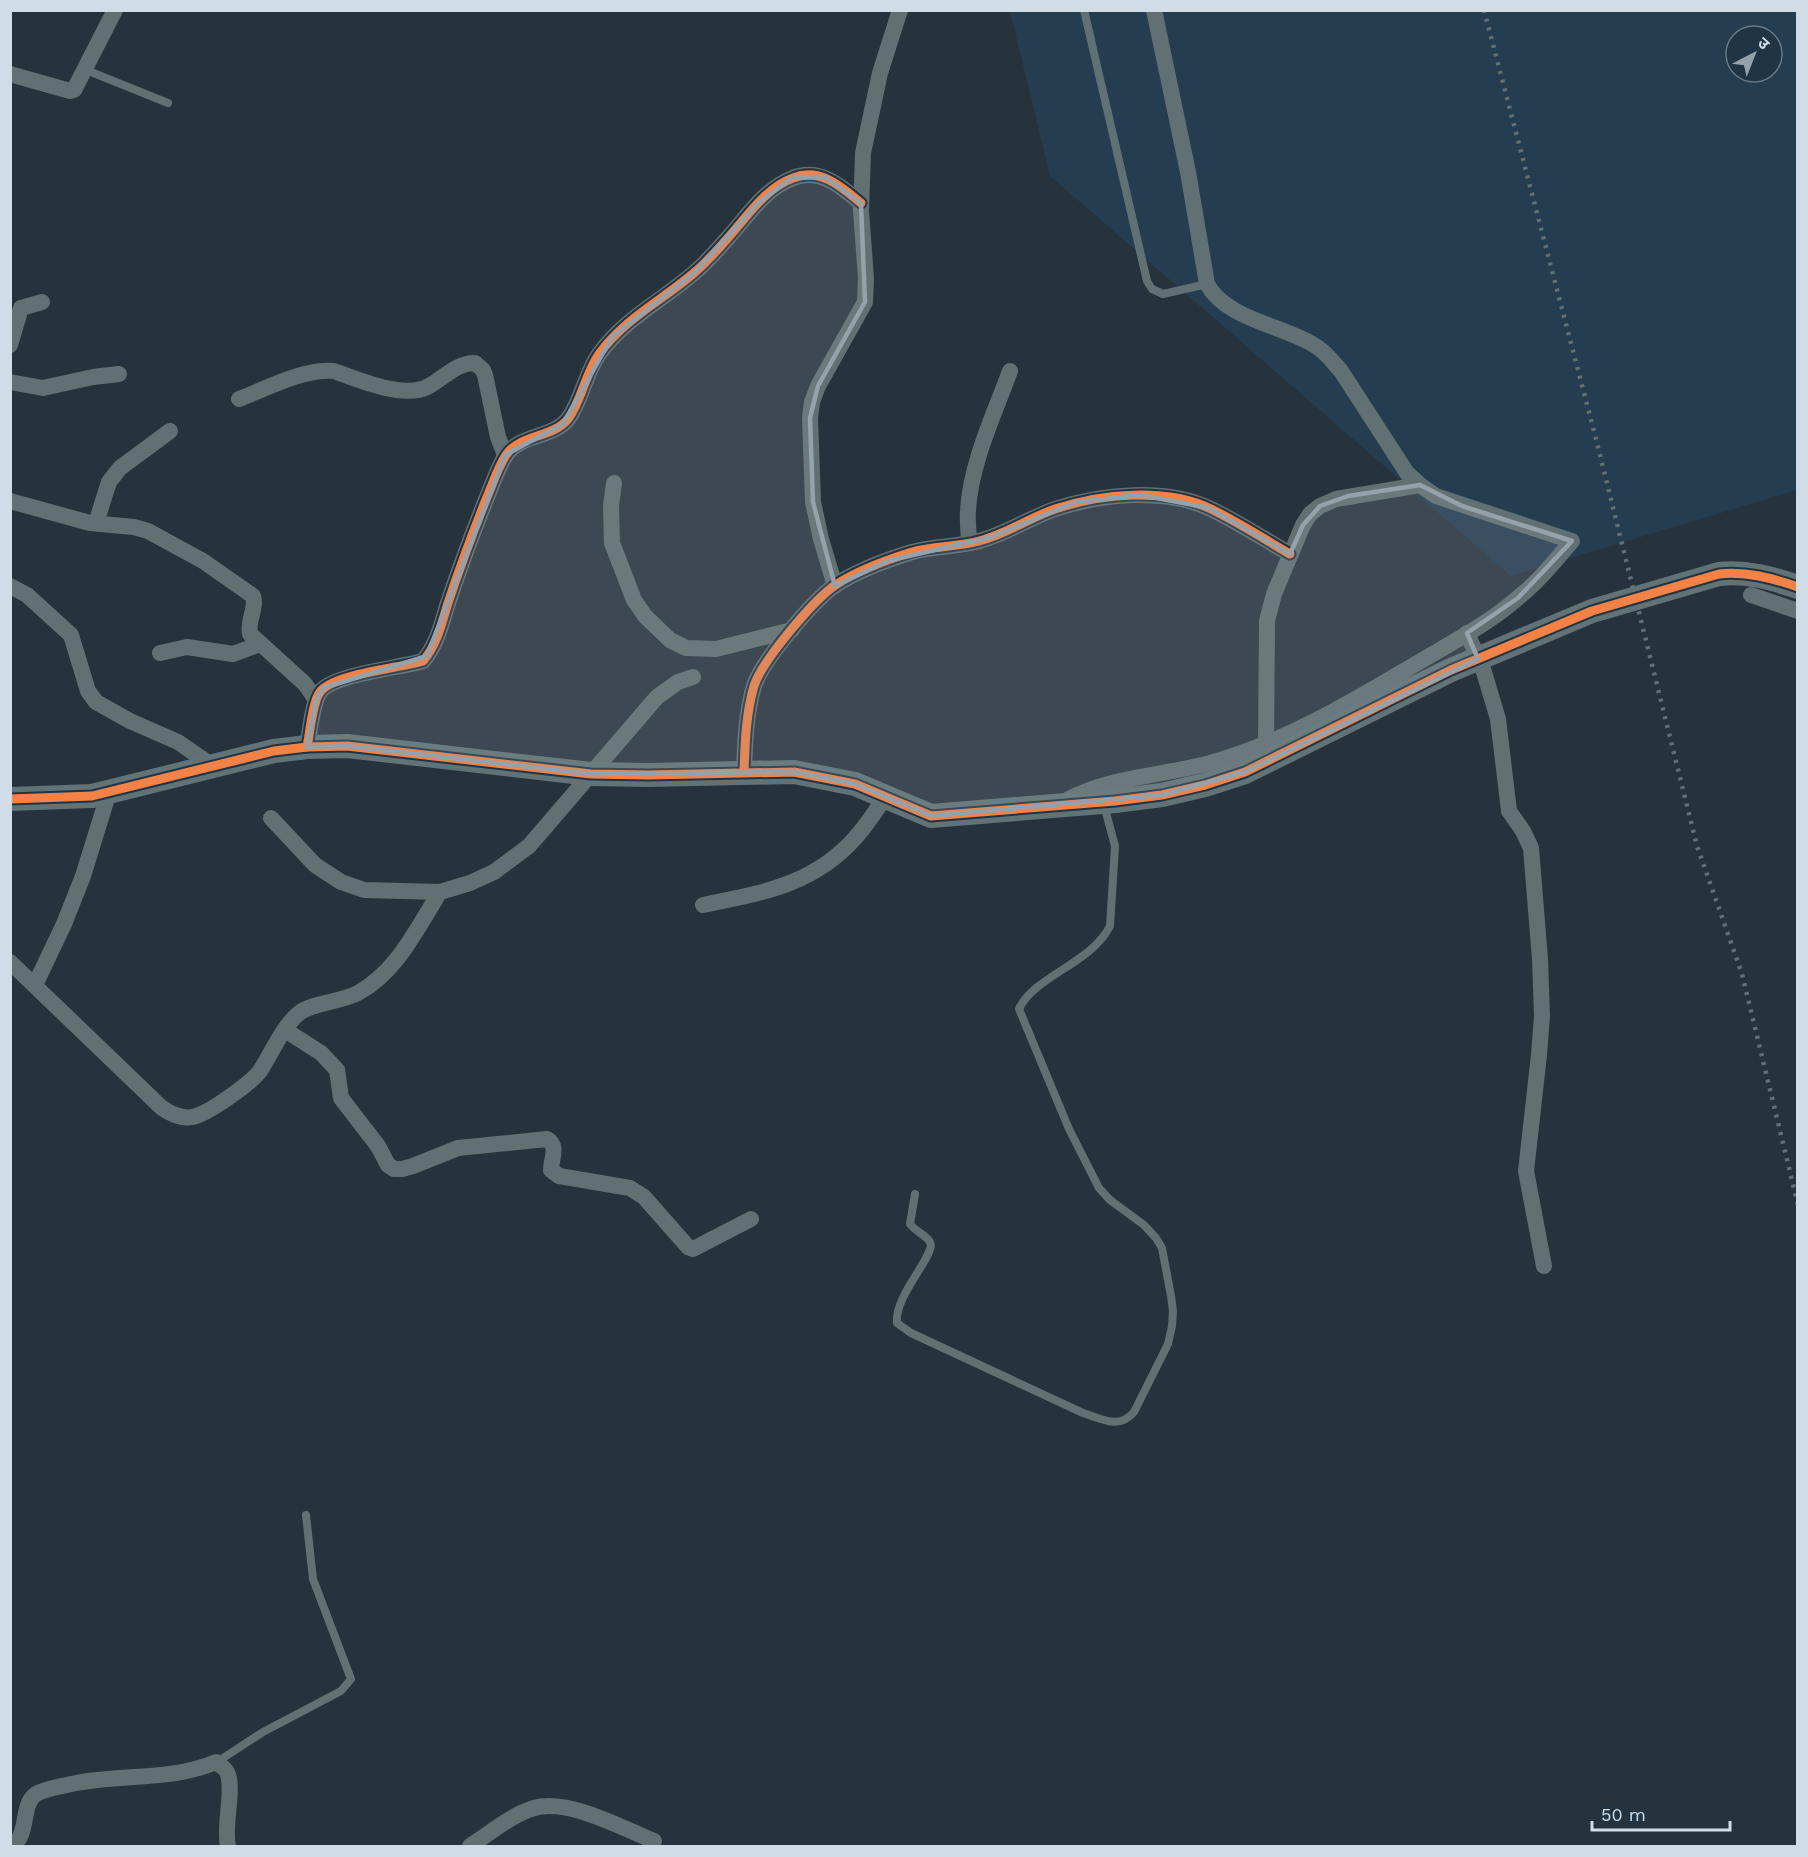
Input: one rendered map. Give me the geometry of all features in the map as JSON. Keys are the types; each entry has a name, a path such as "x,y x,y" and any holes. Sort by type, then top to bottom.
{"street":[{"path":"10,74 70,91 77,86 86,70 115,10"},
{"path":"835,586 813,502 810,418 812,402 818,386 865,302 866,278 861,203 866,137 880,73 900,10"},
{"path":"1058,805 1100,787 1192,768 1266,745 1347,705 1494,617 1541,578 1572,541 1462,506 1436,496 1420,486 1407,473 1341,371 1329,357 1317,346 1224,304 1213,294 1207,284 1188,172 1154,10"},
{"path":"307,747 318,693 330,684 370,672 423,661 427,656 440,629 477,522 505,455 522,442 563,424 572,412 598,355 612,337 653,302 695,272 758,203 793,177 814,175 825,177 841,186 861,203"},
{"path":"10,345 21,308 42,302"},
{"path":"239,399 300,376 327,371 334,371 384,387 420,390 461,364 475,363 485,375 498,437 505,455"},
{"path":"969,543 968,512 972,482 979,455 1010,371"},
{"path":"10,382 43,388 119,374"},
{"path":"96,523 109,482 120,468 170,431"},
{"path":"614,483 611,506 612,543 634,600 645,616 670,640 686,648 716,649 792,630"},
{"path":"1266,745 1269,608 1303,525 1310,514 1320,506 1348,496 1420,486"},
{"path":"744,772 749,710 754,684 766,661 792,630 835,586 887,561 913,552 991,537 1076,502 1104,497 1141,495 1184,500 1209,508 1290,554"},
{"path":"10,501 96,523 134,527 148,531 203,561 253,596 255,602 248,627 250,634 305,684 316,700"},
{"path":"10,799 92,796 274,751 347,746 591,774 794,772 824,776 855,784 931,816 1162,795 1205,785 1245,772 1450,670 1592,611 1719,574 1737,572 1797,587"},
{"path":"10,586 27,595 71,635 88,692 96,702 130,721 178,742 213,766"},
{"path":"1751,595 1797,611"},
{"path":"1467,633 1484,672 1498,719 1509,811 1523,831 1531,848 1542,1016 1526,1171 1527,1186 1544,1266"},
{"path":"160,653 187,647 233,654 260,644"},
{"path":"271,818 315,865 341,882 364,890 440,892 470,884 494,872 529,846 657,697 678,682 693,677"},
{"path":"35,986 83,876 110,792"},
{"path":"703,905 766,892 800,880 840,854 857,837 886,796"},
{"path":"10,962 162,1108 181,1117 192,1117 228,1097 255,1077 285,1030 299,1013 314,1006 336,1002 357,993 379,979 395,963 440,892"},
{"path":"285,1030 330,1061 337,1070 341,1098 378,1146 388,1165 394,1169 413,1166 458,1148 547,1139 552,1142 554,1148 551,1170 554,1173 559,1176 630,1188 644,1197 687,1247 693,1249 751,1219"},
{"path":"12,1846 22,1834 29,1803 38,1793 106,1778 182,1773 216,1762 227,1772 230,1781 226,1833 228,1846"},
{"path":"470,1846 515,1817 533,1808 550,1805 581,1812 654,1841"}],"lane":[{"path":"1084,10 1147,281 1152,289 1163,294 1207,284"},
{"path":"86,70 168,103"},
{"path":"915,1194 910,1224 929,1240 932,1246 930,1254 911,1281 899,1304 896,1315 897,1323 911,1333 1083,1413 1120,1423 1128,1419 1134,1412 1168,1344 1172,1326 1172,1303 1162,1248 1144,1225 1110,1200 1099,1188 1069,1129 1019,1009 1028,995 1095,948 1105,937 1110,926 1115,846 1109,801"},
{"path":"216,1762 263,1732 341,1691 351,1679 313,1579 306,1515"}],"highlighted area":[{"path":"793,177 825,177 861,203 865,302 818,386 810,418 813,502 835,586 887,561 991,537 1076,502 1141,495 1209,508 1290,554 1303,525 1320,506 1348,496 1420,485 1462,506 1572,541 1518,598 1467,633 1478,659 1245,772 1162,795 931,816 855,784 794,772 591,774 347,746 307,747 316,700 323,688 427,656 505,455 563,424 612,337 695,272 758,203"}],"shaded area":[{"path":"1010,11 1797,11 1797,490 1511,576 1050,176"}],"railway":[{"path":"1484,10 1596,439 1697,846 1742,974 1798,1205"}],"cycle path":[{"path":"307,747 315,703 320,692 327,686 352,676 423,661 428,655 503,460 519,443 554,430 568,419 577,404 594,362 620,330 699,268 757,204 783,183 803,175 821,177 838,185 861,203"},
{"path":"744,772 746,728 751,696 767,662 790,631 827,592 845,579 892,558 912,552 989,538 1045,513 1073,504 1133,495 1154,495 1193,502 1231,519 1290,554"},
{"path":"10,799 92,796 274,751 347,746 591,774 794,772 855,784 931,816 1115,801 1162,795 1205,785 1245,772 1451,670 1592,611 1719,574 1759,576 1798,587"}]}
